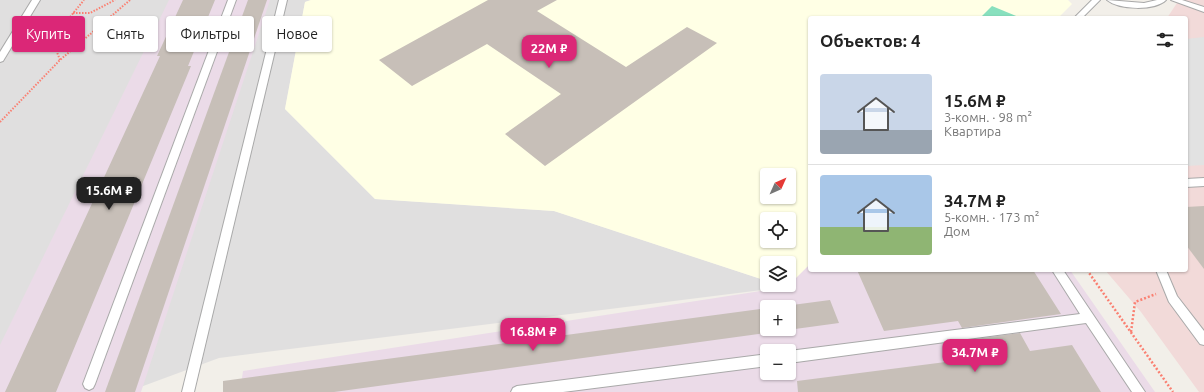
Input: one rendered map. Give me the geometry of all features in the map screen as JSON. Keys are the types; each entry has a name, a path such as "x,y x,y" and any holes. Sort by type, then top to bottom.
{"lane":[{"path":"0,59 36,0"},
{"path":"89,384 232,0"},
{"path":"188,392 283,0"},
{"path":"1080,16 1096,0"},
{"path":"1111,0 1140,5 1148,5 1162,0"},
{"path":"1175,0 1204,10"},
{"path":"1188,183 1204,182"},
{"path":"1058,272 1139,392"},
{"path":"1162,272 1173,299 1204,340"},
{"path":"796,356 1089,318"},
{"path":"517,392 760,361"}],"path":[{"path":"60,60 52,39 84,0"},
{"path":"73,13 90,13 115,0"},
{"path":"0,122 60,60 130,0"},
{"path":"1088,272 1173,392"},
{"path":"1131,332 1135,302 1169,289"}],"shaded area":[{"path":"0,0 311,0 305,2 302,16 262,16 262,52 296,52 285,109 375,199 554,211 760,279 760,290 219,358 127,392 0,392"},
{"path":"169,0 270,0 265,16 262,16 262,24 254,49 254,16 166,16 166,52 253,52 141,392 0,392 0,345 144,52 158,52 158,22"},
{"path":"311,0 1068,0 1072,4 1060,16 808,16 808,266 796,278 796,256 760,256 760,279 554,211 375,199 285,109 296,52 332,52 332,16 302,16 305,2"},
{"path":"1179,0 1204,0 1204,392 1199,392 1141,312 1107,272 1188,272 1188,16 1168,16"},
{"path":"1204,37 1204,165 1188,166 1188,39"},
{"path":"808,266 808,272 1071,272 1155,392 240,392 243,371 760,291 796,292 796,277"}],"green space":[{"path":"992,6 1016,16 982,16"}],"building":[{"path":"183,0 215,0 208,16 176,16"},
{"path":"248,0 267,0 254,39 254,16 242,16"},
{"path":"488,0 557,0 537,11 626,67 687,27 717,43 545,166 505,134 561,94 487,44 412,86 379,60"},
{"path":"166,37 166,52 194,52 188,66 191,66 56,392 5,392 160,56 157,56"},
{"path":"229,52 249,52 135,392 105,392"},
{"path":"1204,206 1204,269 1188,248 1188,207"},
{"path":"858,272 1034,272 1061,314 962,328 958,321 884,331"},
{"path":"830,300 839,323 796,329 796,304"},
{"path":"760,309 760,334 334,392 223,392 223,381"},
{"path":"1020,333 1030,351 1072,345 1101,392 798,392 797,381 977,358 968,340"}]}
